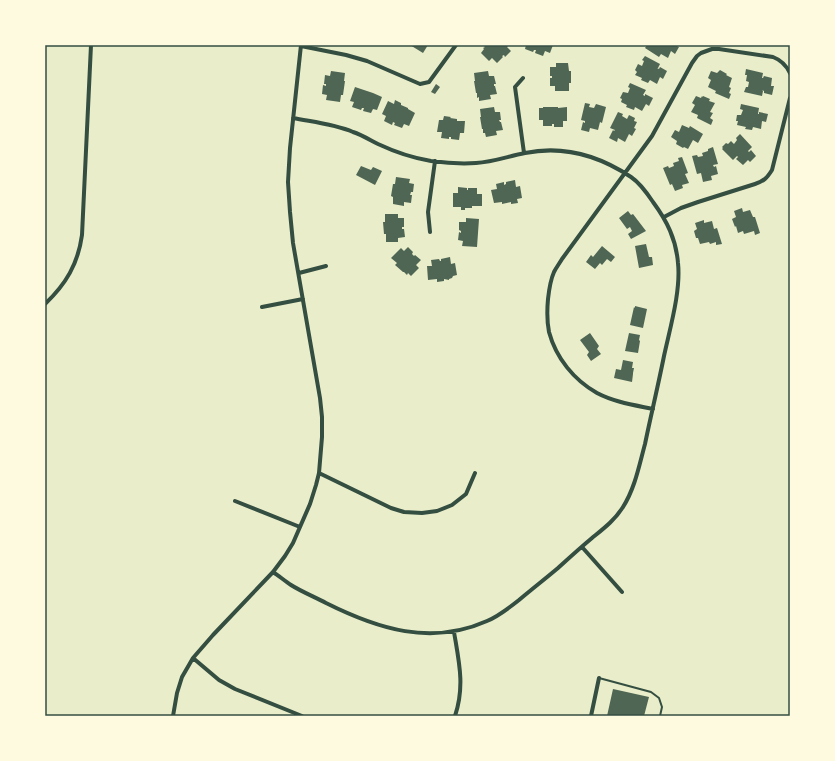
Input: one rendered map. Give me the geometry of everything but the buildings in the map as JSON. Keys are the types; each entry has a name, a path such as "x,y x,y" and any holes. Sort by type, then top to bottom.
{"street":[{"path":"45,304 64,283 74,266 80,248 82,235 91,45"},
{"path":"173,716 177,693 182,678 194,658 273,572 285,556 300,527 316,485 322,437 322,417 293,243 288,182 301,46 367,61 420,84 428,82 456,45"},
{"path":"653,409 617,401 598,393 580,382 566,366 556,349 549,332 547,310 549,289 554,272 652,136 697,56 712,49 718,49 773,56 785,65 790,73"},
{"path":"523,78 515,87 524,153"},
{"path":"664,217 681,208 763,181 772,170 790,98"},
{"path":"273,572 291,585 347,613 386,627 414,633 441,634 454,632 470,628 501,614 540,583 611,522 625,503 636,478 653,409 675,303 679,275 676,247 664,217 648,193 634,179 613,165 583,154 553,150 524,153 479,163 465,164 435,161 394,151 353,132 340,128 293,118"},
{"path":"430,232 428,212 435,161"},
{"path":"298,273 326,266"},
{"path":"262,307 303,299"},
{"path":"318,473 391,508 404,512 422,513 437,511 452,505 466,494 475,473"},
{"path":"235,501 300,527"},
{"path":"582,547 622,592"},
{"path":"454,632 461,674 460,692 455,716"},
{"path":"194,658 219,680 235,689 302,716"},
{"path":"591,716 599,678"}],"lane":[{"path":"599,678 652,692 659,698 662,707 660,716"}]}
